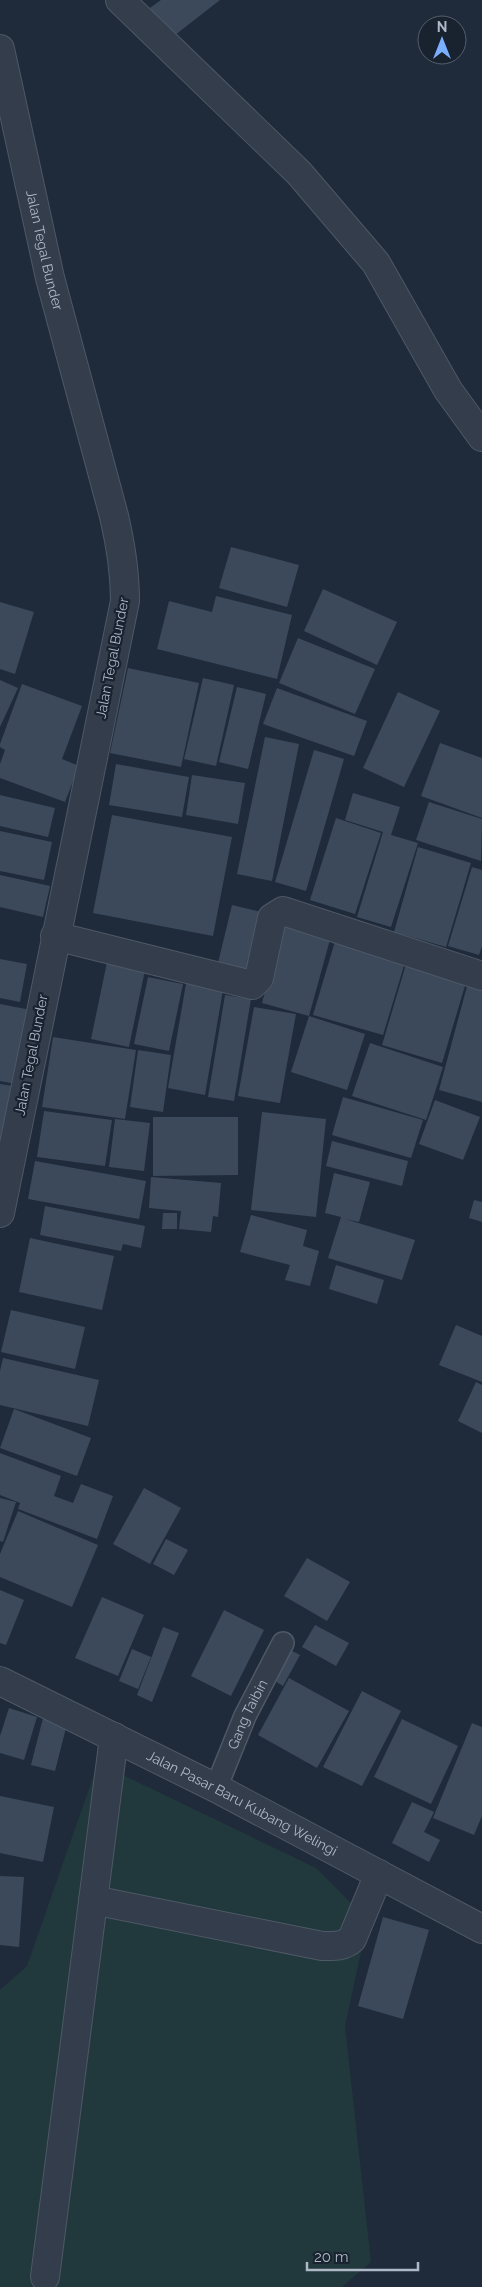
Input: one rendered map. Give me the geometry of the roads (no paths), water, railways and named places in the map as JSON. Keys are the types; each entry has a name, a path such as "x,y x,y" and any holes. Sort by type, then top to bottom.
{"street":[{"path":"120,0 299,173 376,263 448,390 482,438"},
{"name":"Jalan Tegal Bunder","path":"0,49 50,278 123,556 124,601 0,1213"},
{"path":"55,936 252,985 259,978 272,918 283,911 482,976"},
{"name":"Jalan Pasar Baru Kubang Welingi","path":"0,1681 216,1788 482,1929"},
{"path":"45,2276 114,1736"},
{"path":"93,1900 322,1946 336,1946 346,1944 352,1939 379,1874"}],"lane":[{"name":"Gang Taibin","path":"216,1788 245,1716 283,1643"}]}
